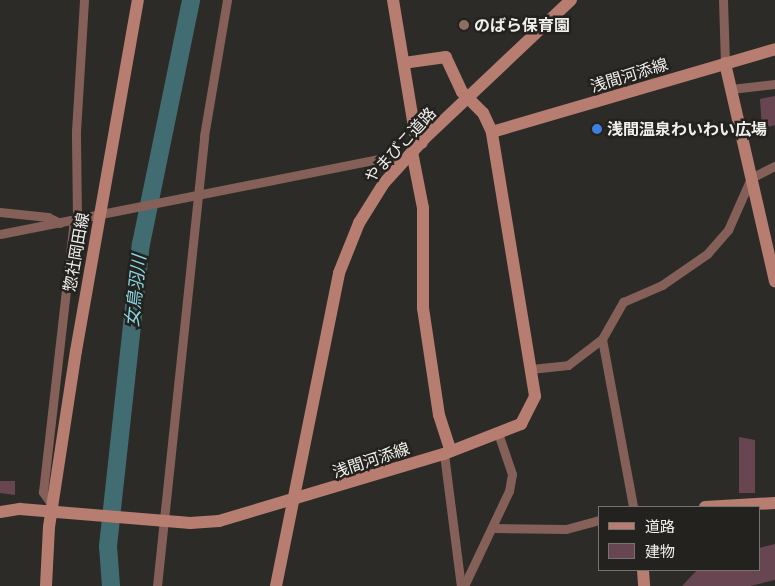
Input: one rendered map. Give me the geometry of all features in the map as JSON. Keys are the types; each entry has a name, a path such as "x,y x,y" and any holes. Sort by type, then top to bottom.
{"main road":[{"name":"惣社岡田線","path":"46,586 56,509 138,0"},
{"path":"393,0 415,133 422,143"},
{"name":"やまびこ道路","path":"293,502 344,257 368,205 412,152 571,0"},
{"name":"浅間河添線","path":"0,512 56,509 161,521 219,521 293,502 447,453 499,436 521,424 533,406 531,370 492,132 775,49"},
{"path":"404,63 446,57 468,98 492,132"},
{"path":"725,63 775,280"},
{"path":"412,152 423,208 423,308 439,415 447,453"},
{"path":"276,586 293,502"},
{"path":"722,506 775,503"},
{"path":"643,571 644,586"}],"street":[{"path":"56,509 43,492 76,220 76,131 84,0"},
{"path":"157,586 161,521 194,196 227,0"},
{"path":"723,0 725,63"},
{"path":"731,89 775,84"},
{"path":"0,234 390,157 402,163"},
{"path":"531,370 568,365 602,339 624,302 662,285 717,245 751,178 775,166"},
{"path":"0,212 60,223"},
{"path":"602,339 633,506"},
{"path":"462,586 494,528 512,474 499,436"},
{"path":"447,453 462,586"},
{"path":"494,528 566,529 598,520"}],"building":[{"path":"775,96 775,125 762,129 760,99"},
{"path":"739,437 755,440 755,493 739,493"},
{"path":"0,481 15,481 15,495 0,493"},
{"path":"775,544 775,580 750,586 682,586 696,571 760,571 760,548"}],"waterway":[{"name":"女鳥羽川","path":"111,586 108,546 141,244 191,0"}],"place":[{"name":"のばら保育園","path":"464,25"},
{"name":"浅間温泉わいわい広場","path":"597,129"}]}
